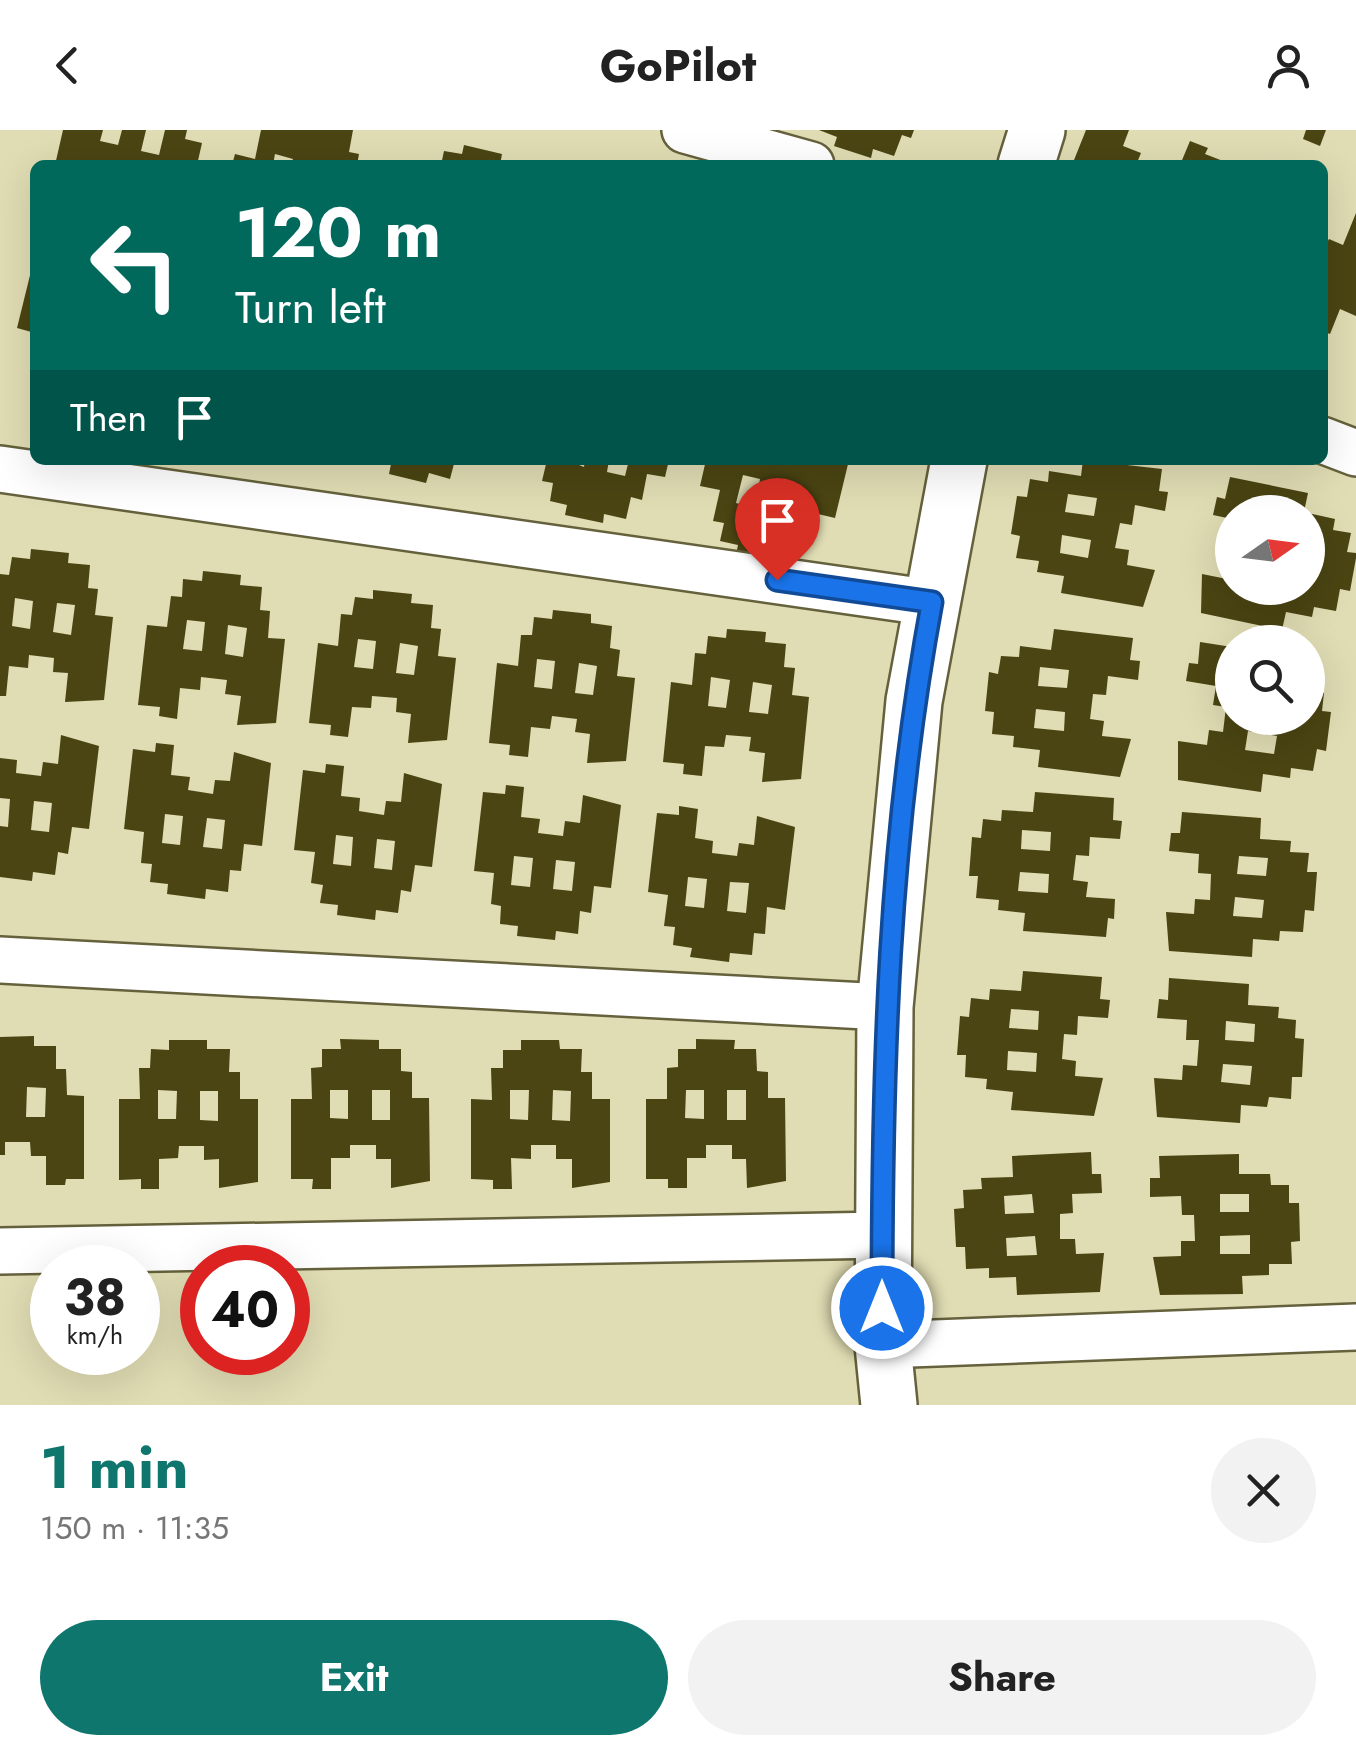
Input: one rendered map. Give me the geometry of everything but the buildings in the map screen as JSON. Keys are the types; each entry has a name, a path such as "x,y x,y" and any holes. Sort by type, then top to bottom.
{"street":[{"path":"685,130 793,160"},
{"path":"1028,160 1037,130"},
{"path":"1328,442 1356,453"},
{"path":"888,1405 882,1345 885,1007 898,834 914,701 959,465"},
{"path":"0,469 932,602"},
{"path":"0,960 885,1007"},
{"path":"0,1251 882,1235"},
{"path":"882,1345 1356,1327"}],"route":[{"path":"777,580 932,602 914,701 898,834 885,1007 882,1308"}]}
